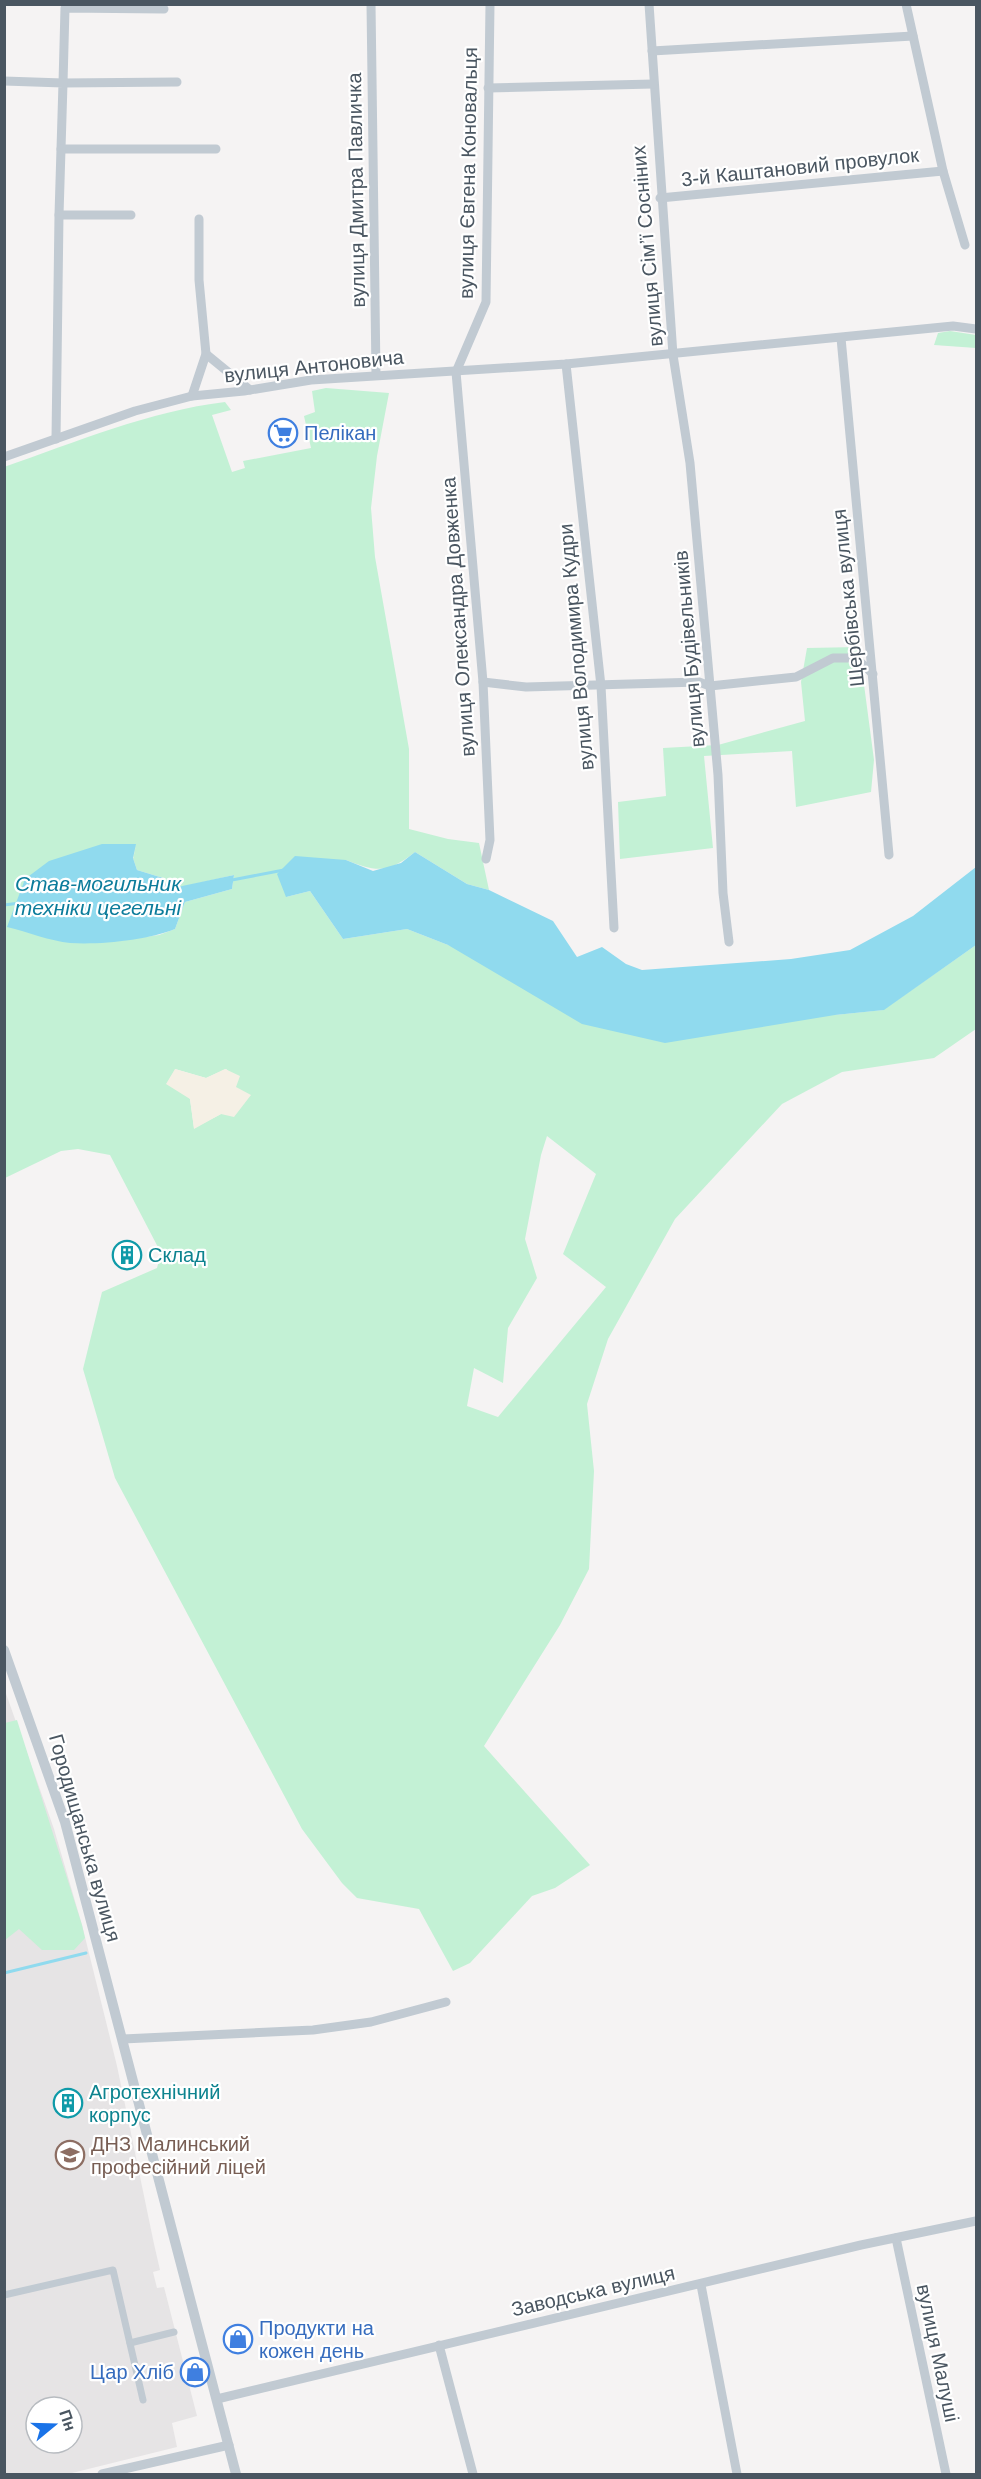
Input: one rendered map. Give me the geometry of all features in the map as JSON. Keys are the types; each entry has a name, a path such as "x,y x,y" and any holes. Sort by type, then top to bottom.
{"street":[{"name":"вулиця Дмитра Павличка","path":"371,4 376,374"},
{"name":"вулиця Євгена Коновальця","path":"456,372 486,302 490,4"},
{"name":"вулиця Сім’ї Сосніних","path":"649,4 660,198 673,355 953,326 976,329"},
{"path":"906,4 943,171 965,245"},
{"path":"56,439 64,6 164,9"},
{"path":"652,51 913,36"},
{"path":"4,81 177,82"},
{"path":"488,88 653,84"},
{"path":"61,149 216,149"},
{"name":"3-й Каштановий провулок","path":"660,198 943,171"},
{"path":"59,214 131,215"},
{"path":"192,396 206,354 199,279 199,219"},
{"name":"Щербівська вулиця","path":"841,338 889,855"},
{"path":"206,354 250,390"},
{"name":"вулиця Антоновича","path":"4,457 135,411 192,396 250,390 310,380 376,374 456,372 673,355"},
{"name":"вулиця Будівельників","path":"673,355 690,463 718,775 723,893 729,942"},
{"name":"вулиця Володимира Кудри","path":"566,364 601,686 614,928"},
{"name":"вулиця Олександра Довженка","path":"456,372 483,682 490,840 486,859"},
{"path":"483,682 526,687 699,682 710,686 796,677 833,658 856,658 873,674"},
{"name":"Городищанська вулиця","path":"4,1650 57,1795 236,2475"},
{"path":"123,2039 314,2030 371,2022 446,2002"},
{"name":"Заводська вулиця","path":"217,2399 439,2345 976,2221"},
{"name":"вулиця Малуші","path":"896,2238 946,2475"},
{"path":"4,2295 113,2270 143,2400"},
{"path":"701,2285 737,2475"},
{"path":"130,2343 174,2332"},
{"path":"439,2345 473,2475"},
{"path":"102,2475 229,2445"}],"shaded area":[{"name":"ДНЗ Малинський професійний ліцей","path":"4,1688 54,1829 82,1925 117,2066 160,2270 153,2272 157,2288 164,2287 197,2416 172,2423 177,2447 68,2474 5,2474"}],"green space":[{"path":"950,331 976,335 976,348 934,345 938,333"},
{"path":"326,388 389,393 377,456 371,508 375,557 409,749 409,829 448,839 479,843 489,890 467,884 415,852 397,864 382,869 366,867 346,860 286,897 310,891 343,939 407,929 448,945 835,1015 883,1010 976,945 976,1029 934,1058 842,1072 782,1104 675,1219 608,1339 587,1404 594,1471 589,1569 560,1625 484,1746 590,1865 555,1888 532,1896 470,1963 453,1971 419,1909 357,1898 342,1883 302,1829 115,1478 83,1369 102,1292 157,1268 161,1253 110,1155 78,1149 61,1151 5,1178 4,467 141,420 197,406 225,402 231,410 212,415 232,472 245,468 243,461 311,448 304,416 315,412 312,391","holes":["133,859 137,870 163,878 168,890 234,875 232,889 185,902 175,929 159,935 118,941","175,1069 206,1078 226,1069 233,1075 236,1087 221,1114 194,1128 190,1099","547,1136 596,1174 563,1254 606,1287 498,1417 467,1406 474,1368 503,1383 508,1328 537,1278 525,1239 541,1155"]},
{"path":"859,647 874,760 871,792 796,807 792,751 704,756 713,848 620,859 618,802 666,796 663,748 718,745 805,721 801,682 807,648"},
{"path":"17,1720 82,1925 85,1938 74,1950 42,1950 19,1929 5,1940 5,1723"}],"sand":[{"path":"175,1069 206,1078 225,1069 240,1076 236,1087 251,1095 234,1117 221,1114 194,1129 190,1099 166,1084"}],"water":[{"name":"Став-могильник техніки цегельні","path":"102,844 136,844 133,858 137,870 163,878 168,889 234,875 232,889 185,902 175,929 138,939 70,943 7,927 25,879 49,861"},
{"path":"415,852 467,884 489,890 553,921 577,957 602,947 626,964 642,970 791,959 850,950 913,916 976,867 976,945 884,1010 835,1015 665,1043 582,1024 448,945 407,929 343,939 310,891 286,897 277,874 295,856 346,860 373,871 401,863"}],"waterway":[{"path":"232,880 284,870"},
{"path":"4,905 20,903"},
{"path":"4,1973 86,1953"}],"place":[{"name":"Пелікан","path":"283,433"},
{"name":"Склад","path":"127,1255"},
{"name":"Агротехнічний корпус","path":"68,2103"},
{"name":"ДНЗ Малинський професійний ліцей","path":"70,2155"},
{"name":"Продукти на кожен день","path":"238,2339"},
{"name":"Цар Хліб","path":"195,2372"}]}
